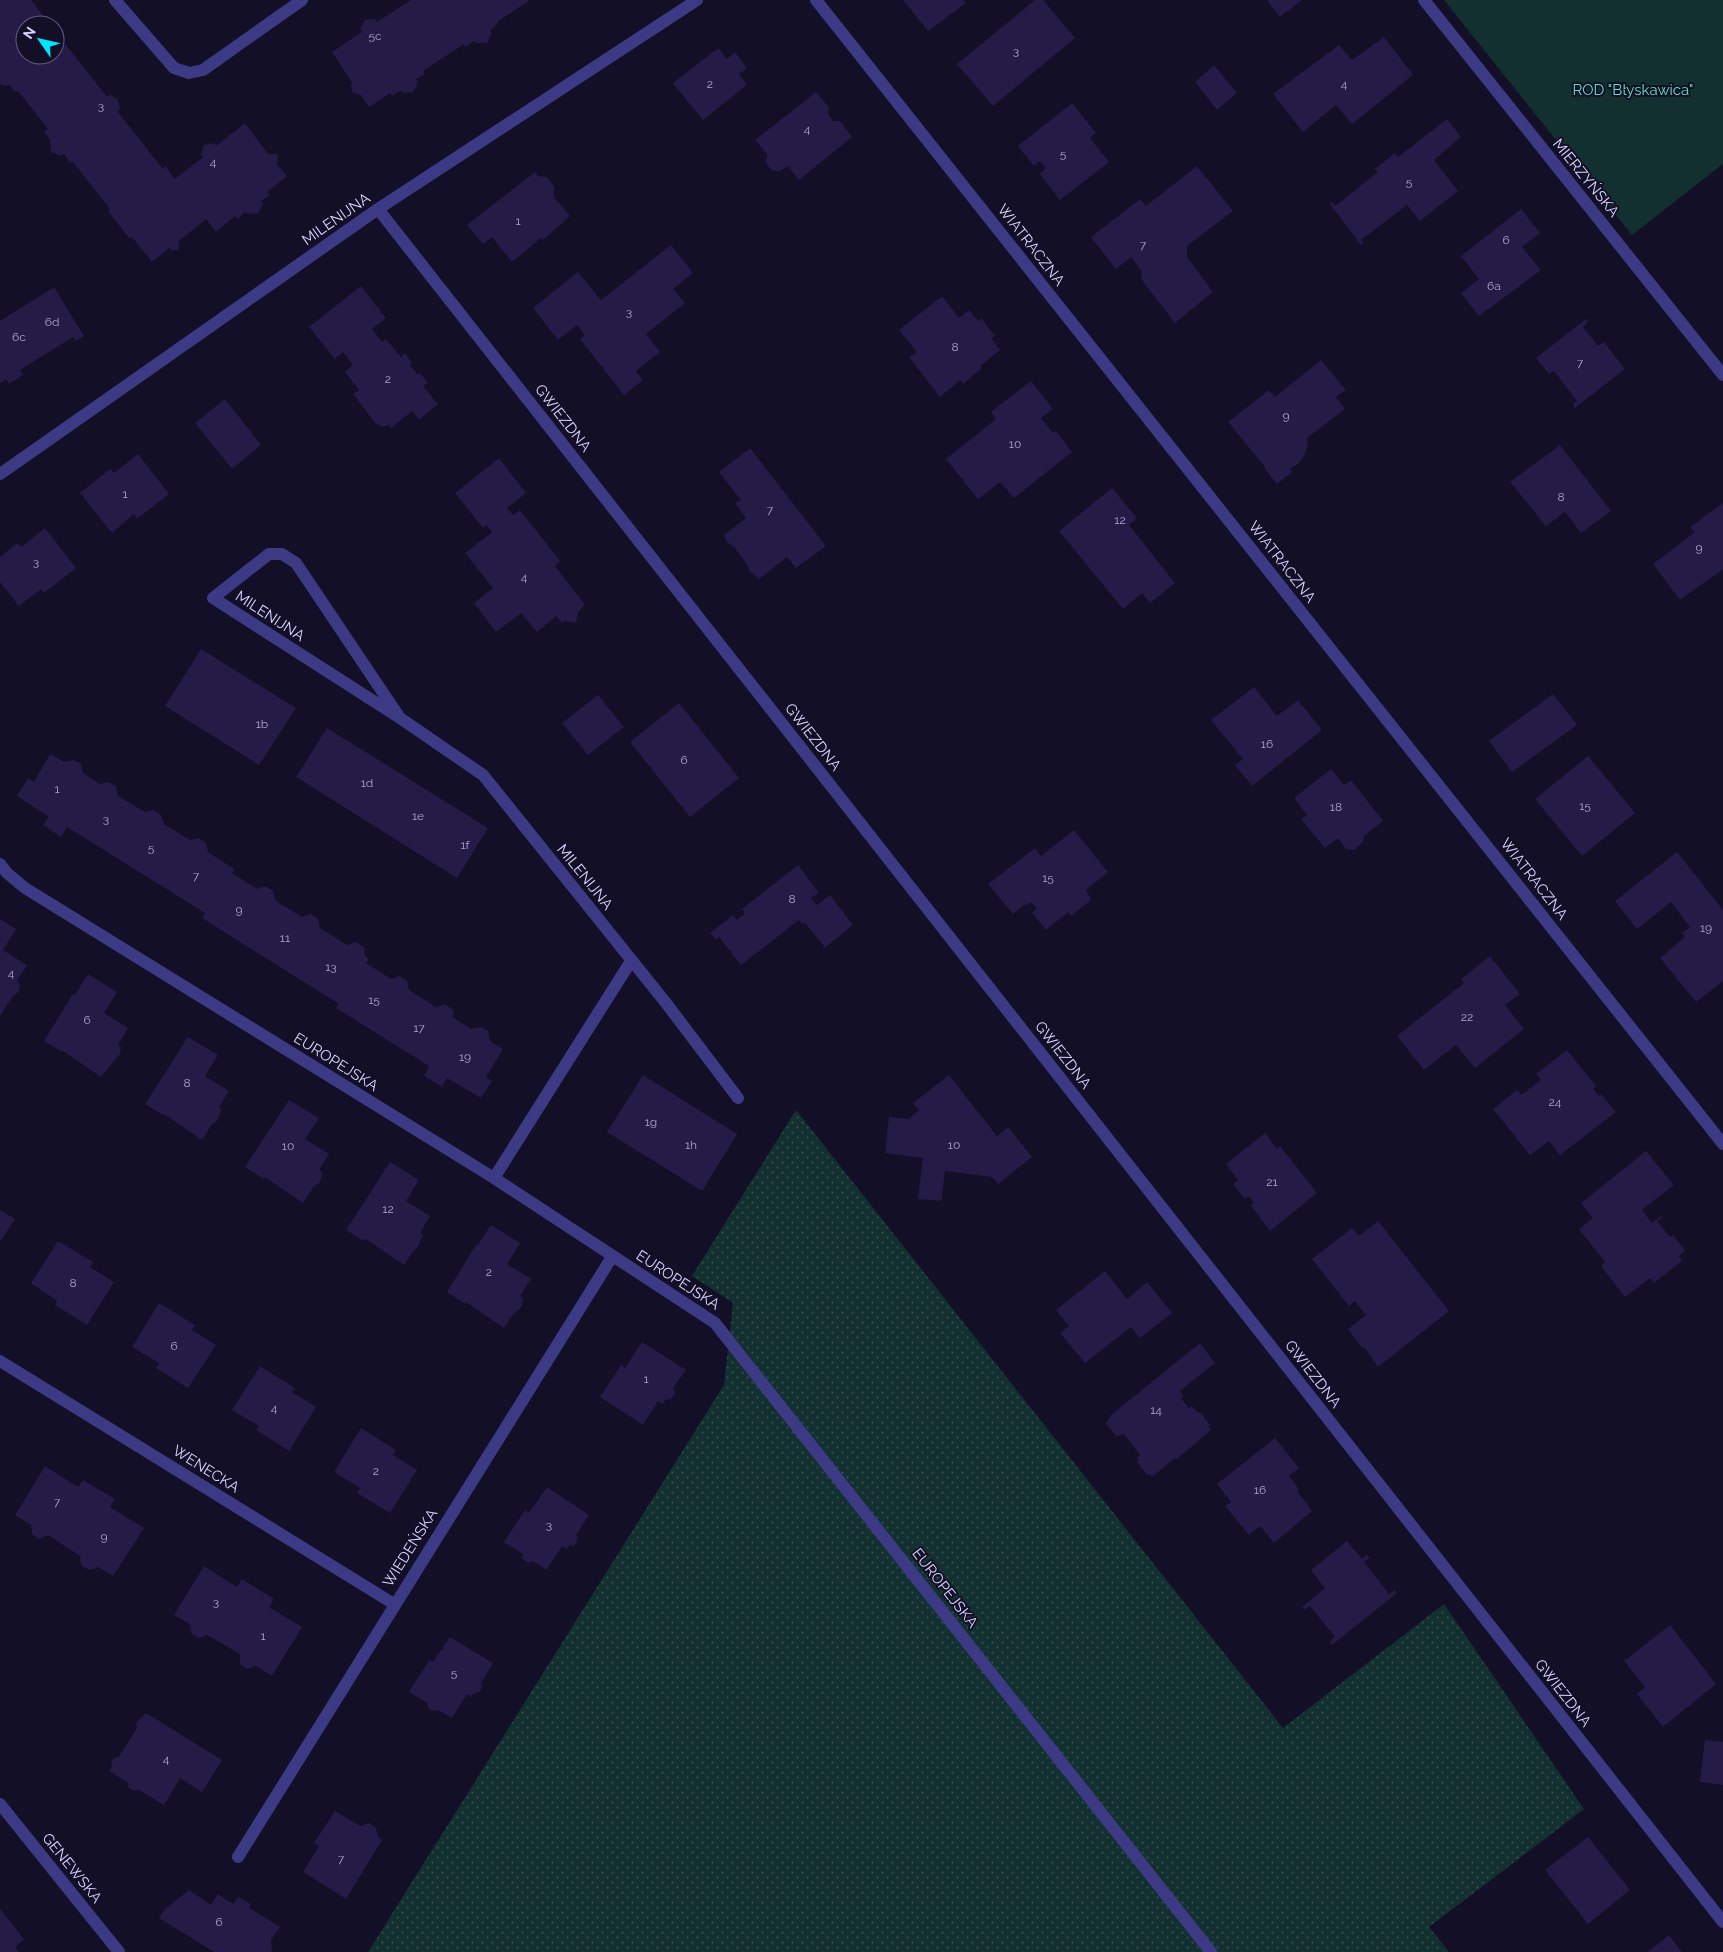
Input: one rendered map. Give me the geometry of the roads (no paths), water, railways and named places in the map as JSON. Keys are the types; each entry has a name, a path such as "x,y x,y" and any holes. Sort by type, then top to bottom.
{"street":[{"path":"115,0 174,68 189,73 203,70 302,0"},
{"name":"MILENIJNA","path":"0,474 378,209 698,0"},
{"name":"WIATRACZNA","path":"816,0 1723,1144"},
{"name":"MIERZYŃSKA","path":"1424,0 1723,376"},
{"name":"GWIEZDNA","path":"378,209 1723,1922"},
{"name":"MILENIJNA","path":"400,718 296,563 282,554 269,554 212,598 400,718 483,775 738,1098"},
{"name":"EUROPEJSKA","path":"0,864 7,873 25,888 494,1178 612,1258 715,1323 1212,1952"},
{"path":"494,1178 631,961"},
{"name":"WIEDEŃSKA","path":"238,1857 394,1604 612,1258"},
{"name":"WENECKA","path":"0,1361 394,1604"},
{"name":"GENEWSKA","path":"0,1804 119,1952"}],"park label":[{"name":"ROD \"Błyskawica\"","path":"1633,90"}]}
